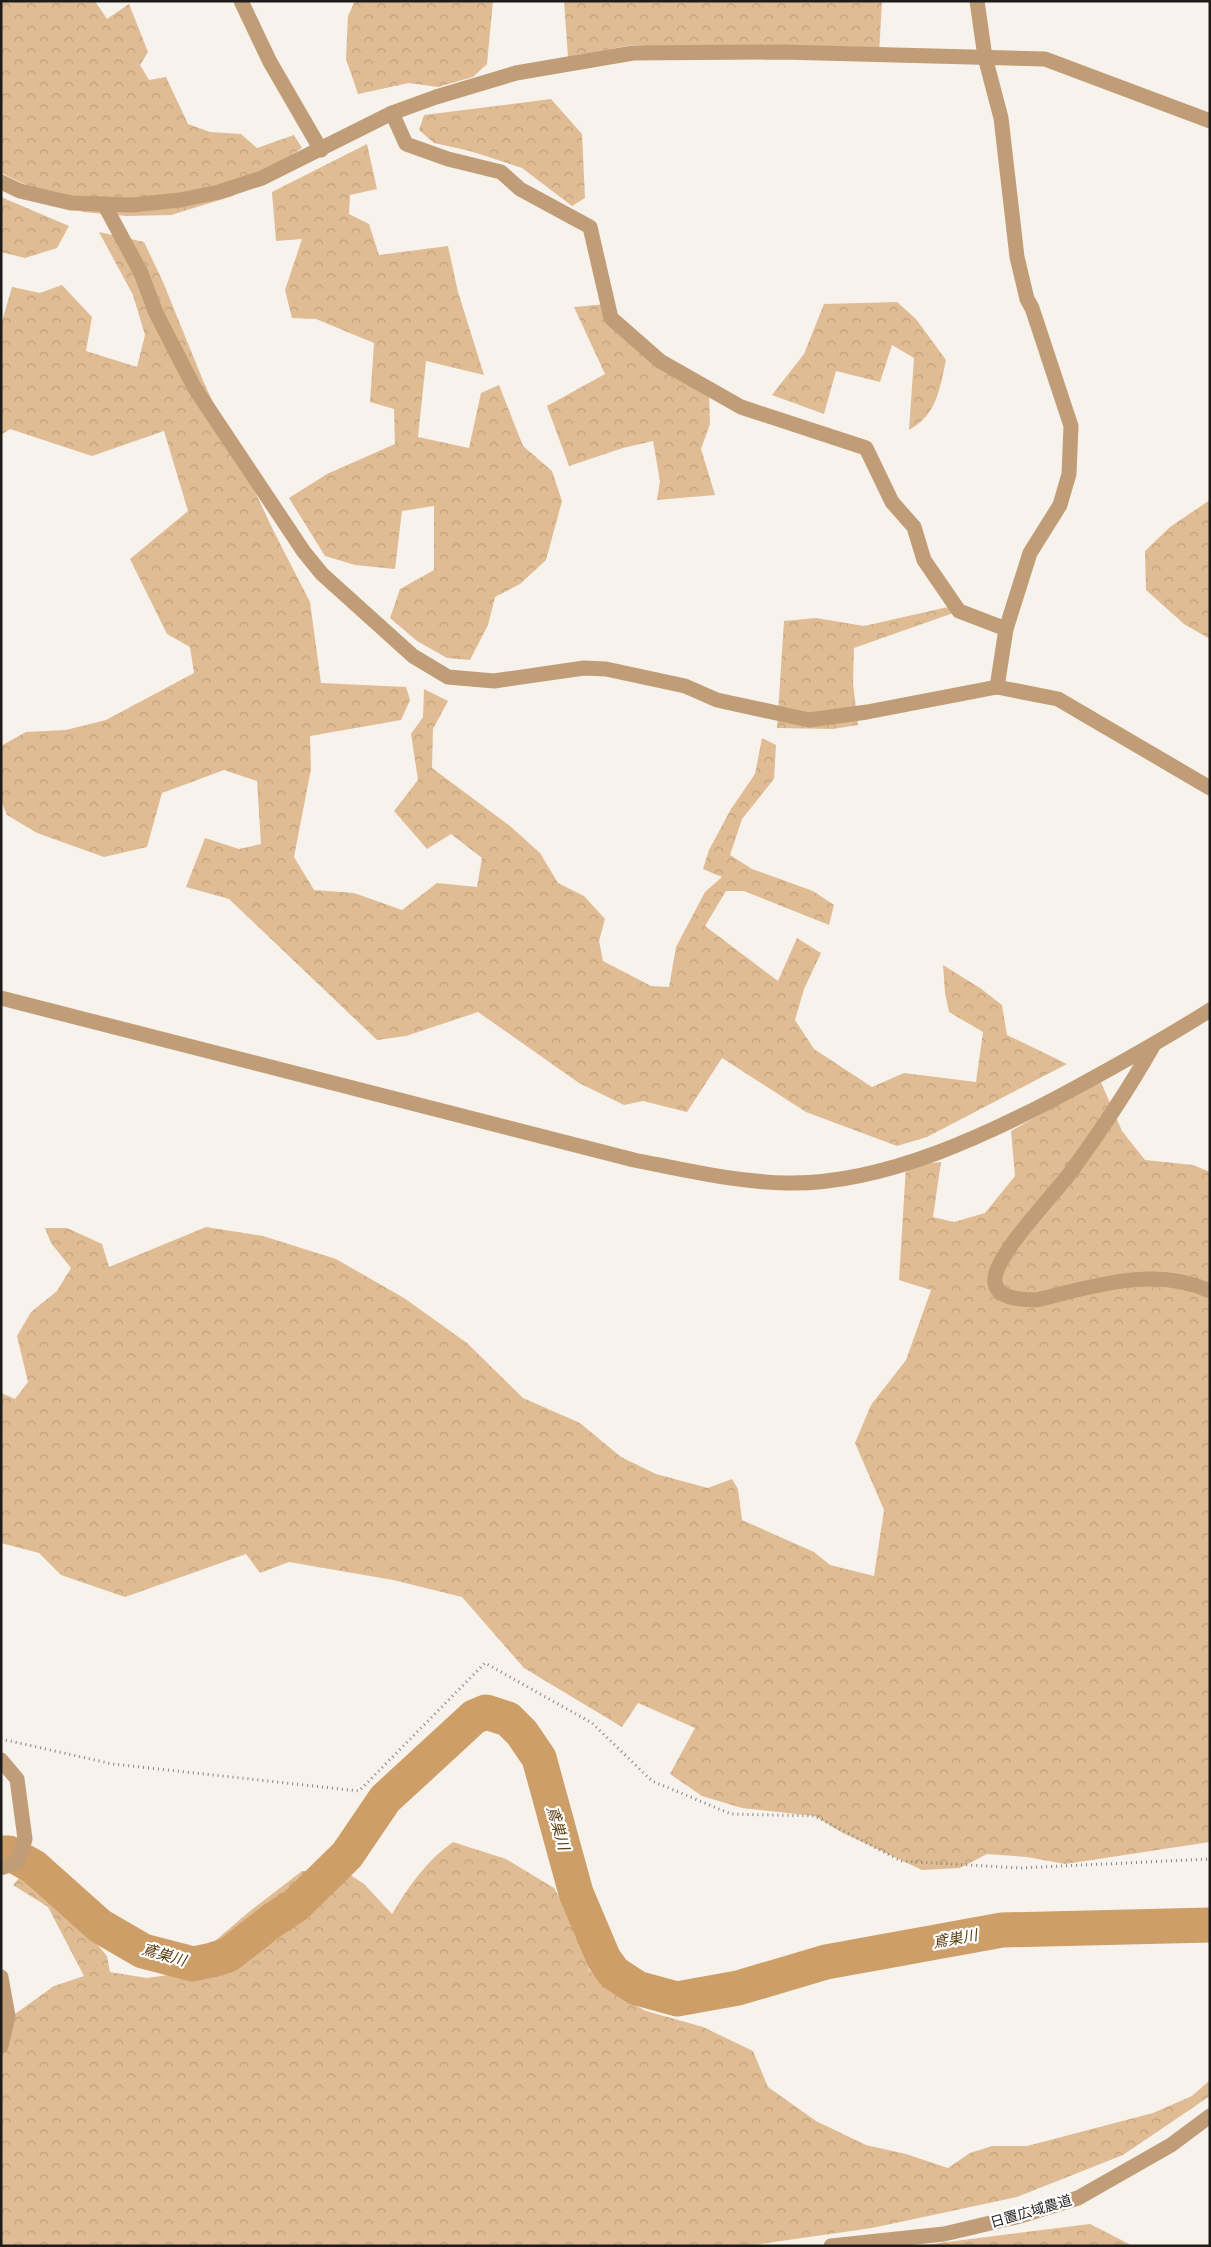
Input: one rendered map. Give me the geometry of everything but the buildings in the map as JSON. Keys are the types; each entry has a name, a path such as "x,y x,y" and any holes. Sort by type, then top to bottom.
{"street":[{"path":"240,1 270,62 321,150"},
{"path":"977,1 985,57 1001,118 1017,257 1026,300 1032,308 1071,426 1069,474 1060,505 1030,554 1006,629 997,686"},
{"path":"1,182 20,191 71,203 132,205 180,200 219,192 262,178 392,113 436,97 516,74 633,52 782,52 1045,59 1210,121"},
{"path":"392,113 406,144 448,159 501,172 520,189 590,227 611,318 660,360 742,406 866,448 892,502 914,528 924,560 959,611 1006,629"},
{"path":"104,204 141,273 156,313 194,387 304,552 322,574 413,656 448,677 494,681 584,668 606,669 685,686 717,700 809,720 867,712 997,686 1058,699 1210,788"},
{"path":"1,998 634,1160 731,1180 789,1183 855,1177 919,1159 999,1127 1153,1046 1210,1010"},
{"path":"1153,1046 1128,1089 1069,1175 1007,1251 997,1266 994,1280 1002,1293 1008,1297 1025,1300 1036,1300 1125,1280 1170,1281 1210,1291"},
{"path":"1,1760 17,1779 25,1840 18,1862 1,1868"},
{"path":"1,1977 8,2016 1,2046"},
{"name":"日置広域農道","path":"831,2246 944,2234 1020,2216 1078,2198 1171,2145 1210,2116"}],"path":[{"path":"1,1739 113,1764 359,1791 486,1663 592,1722 652,1781 731,1814 815,1816 901,1861 1020,1868 1210,1859"}],"green space":[{"path":"1,1 46,1 48,3 50,1 95,1 107,19 129,4 148,52 140,65 149,80 166,77 188,124 210,132 241,134 257,148 294,135 302,148 233,196 171,215 127,216 83,212 1,173"},
{"path":"355,1 493,1 487,64 473,77 438,87 409,83 358,94 346,59 348,16"},
{"path":"564,1 882,1 879,54 748,53 632,45 568,57"},
{"path":"551,99 582,134 585,198 572,206 522,168 470,151 434,143 419,130 424,115"},
{"path":"367,144 377,189 350,195 349,214 369,224 379,255 448,246 458,292 484,375 426,361 418,437 469,448 481,393 499,385 523,446 552,471 562,501 546,560 520,584 495,597 488,625 470,660 447,658 417,641 390,618 400,589 434,570 434,506 402,511 395,569 355,565 325,556 289,498 327,474 395,444 394,409 370,402 374,343 316,319 292,318 285,290 302,239 276,241 272,192"},
{"path":"1,197 69,226 57,248 25,258 1,252"},
{"path":"99,232 144,242 163,282 204,383 273,530 310,602 321,683 406,687 410,700 401,720 310,736 311,769 294,857 314,890 354,893 402,910 437,883 477,887 482,858 451,834 427,849 394,811 418,780 411,734 423,717 424,689 448,701 433,729 432,768 510,826 540,853 558,883 584,896 605,919 599,941 603,961 651,986 669,987 676,947 705,892 722,877 703,869 709,850 731,809 755,774 762,738 776,745 774,779 742,819 730,855 752,869 813,891 834,905 829,925 744,891 726,891 705,926 778,981 797,938 821,953 804,989 795,1020 814,1049 872,1087 904,1073 976,1082 983,1032 949,1012 945,993 943,965 980,988 1002,1005 1007,1035 1067,1064 927,1137 897,1146 806,1112 722,1058 687,1112 643,1101 624,1105 579,1083 478,1012 406,1036 377,1040 229,899 186,887 205,838 239,849 261,844 257,781 224,770 162,793 147,847 104,857 37,833 7,815 1,801 1,746 26,732 66,730 106,720 194,673 190,647 167,634 130,559 188,511 164,431 92,456 10,429 1,435 1,325 12,287 40,293 62,285 92,317 86,351 137,367 145,335 133,295"},
{"path":"897,302 916,319 946,360 936,400 926,417 918,424 909,430 914,358 892,345 880,382 836,371 824,414 772,395 804,354 824,304"},
{"path":"607,304 613,328 709,396 710,424 701,449 715,495 657,500 660,481 653,441 623,448 569,466 547,406 605,374 574,307"},
{"path":"1210,500 1210,639 1184,624 1146,590 1145,551 1170,527"},
{"path":"948,607 959,611 854,648 853,683 858,725 833,729 777,728 784,621 816,618 864,626"},
{"path":"1100,1080 1122,1131 1145,1160 1193,1165 1210,1172 1210,1842 1065,1864 1027,1857 987,1854 960,1868 922,1870 841,1832 815,1816 742,1808 702,1796 670,1774 695,1728 638,1703 622,1727 524,1668 462,1597 393,1580 289,1562 260,1573 246,1554 125,1597 61,1575 39,1553 1,1543 1,1393 15,1399 28,1382 17,1336 31,1312 57,1291 71,1268 51,1243 45,1228 67,1228 102,1244 109,1267 206,1227 263,1236 336,1259 404,1298 467,1343 523,1398 580,1423 621,1457 656,1474 708,1488 732,1479 738,1489 742,1520 814,1552 830,1565 874,1576 884,1510 855,1443 871,1405 906,1360 931,1290 899,1280 906,1166 941,1162 933,1217 954,1222 985,1213 1015,1176 1011,1131"},
{"path":"453,1842 506,1859 554,1888 585,1945 589,1970 618,1996 646,2011 703,2027 753,2051 768,2087 816,2121 866,2145 906,2154 948,2168 970,2153 992,2146 1027,2146 1153,2113 1192,2096 1210,2080 1210,2096 1123,2155 1017,2197 872,2228 746,2246 1,2246 1,2024 54,1986 84,1976 48,1907 13,1885 23,1874 70,1912 107,1956 110,1972 147,1978 176,1974 250,1911 302,1871 349,1874 364,1884 392,1914 434,1857"},
{"path":"1090,2224 1133,2246 916,2246"}],"waterway":[{"name":"鳶巣川","path":"1,1853 9,1853 34,1867 100,1926 143,1951 193,1964 212,1960 228,1955 273,1920 296,1905 347,1855 385,1799 474,1717 486,1712 508,1719 522,1733 539,1758 576,1893 604,1959 614,1973 637,1988 677,1999 738,1988 826,1962 1002,1930 1210,1925"}]}
